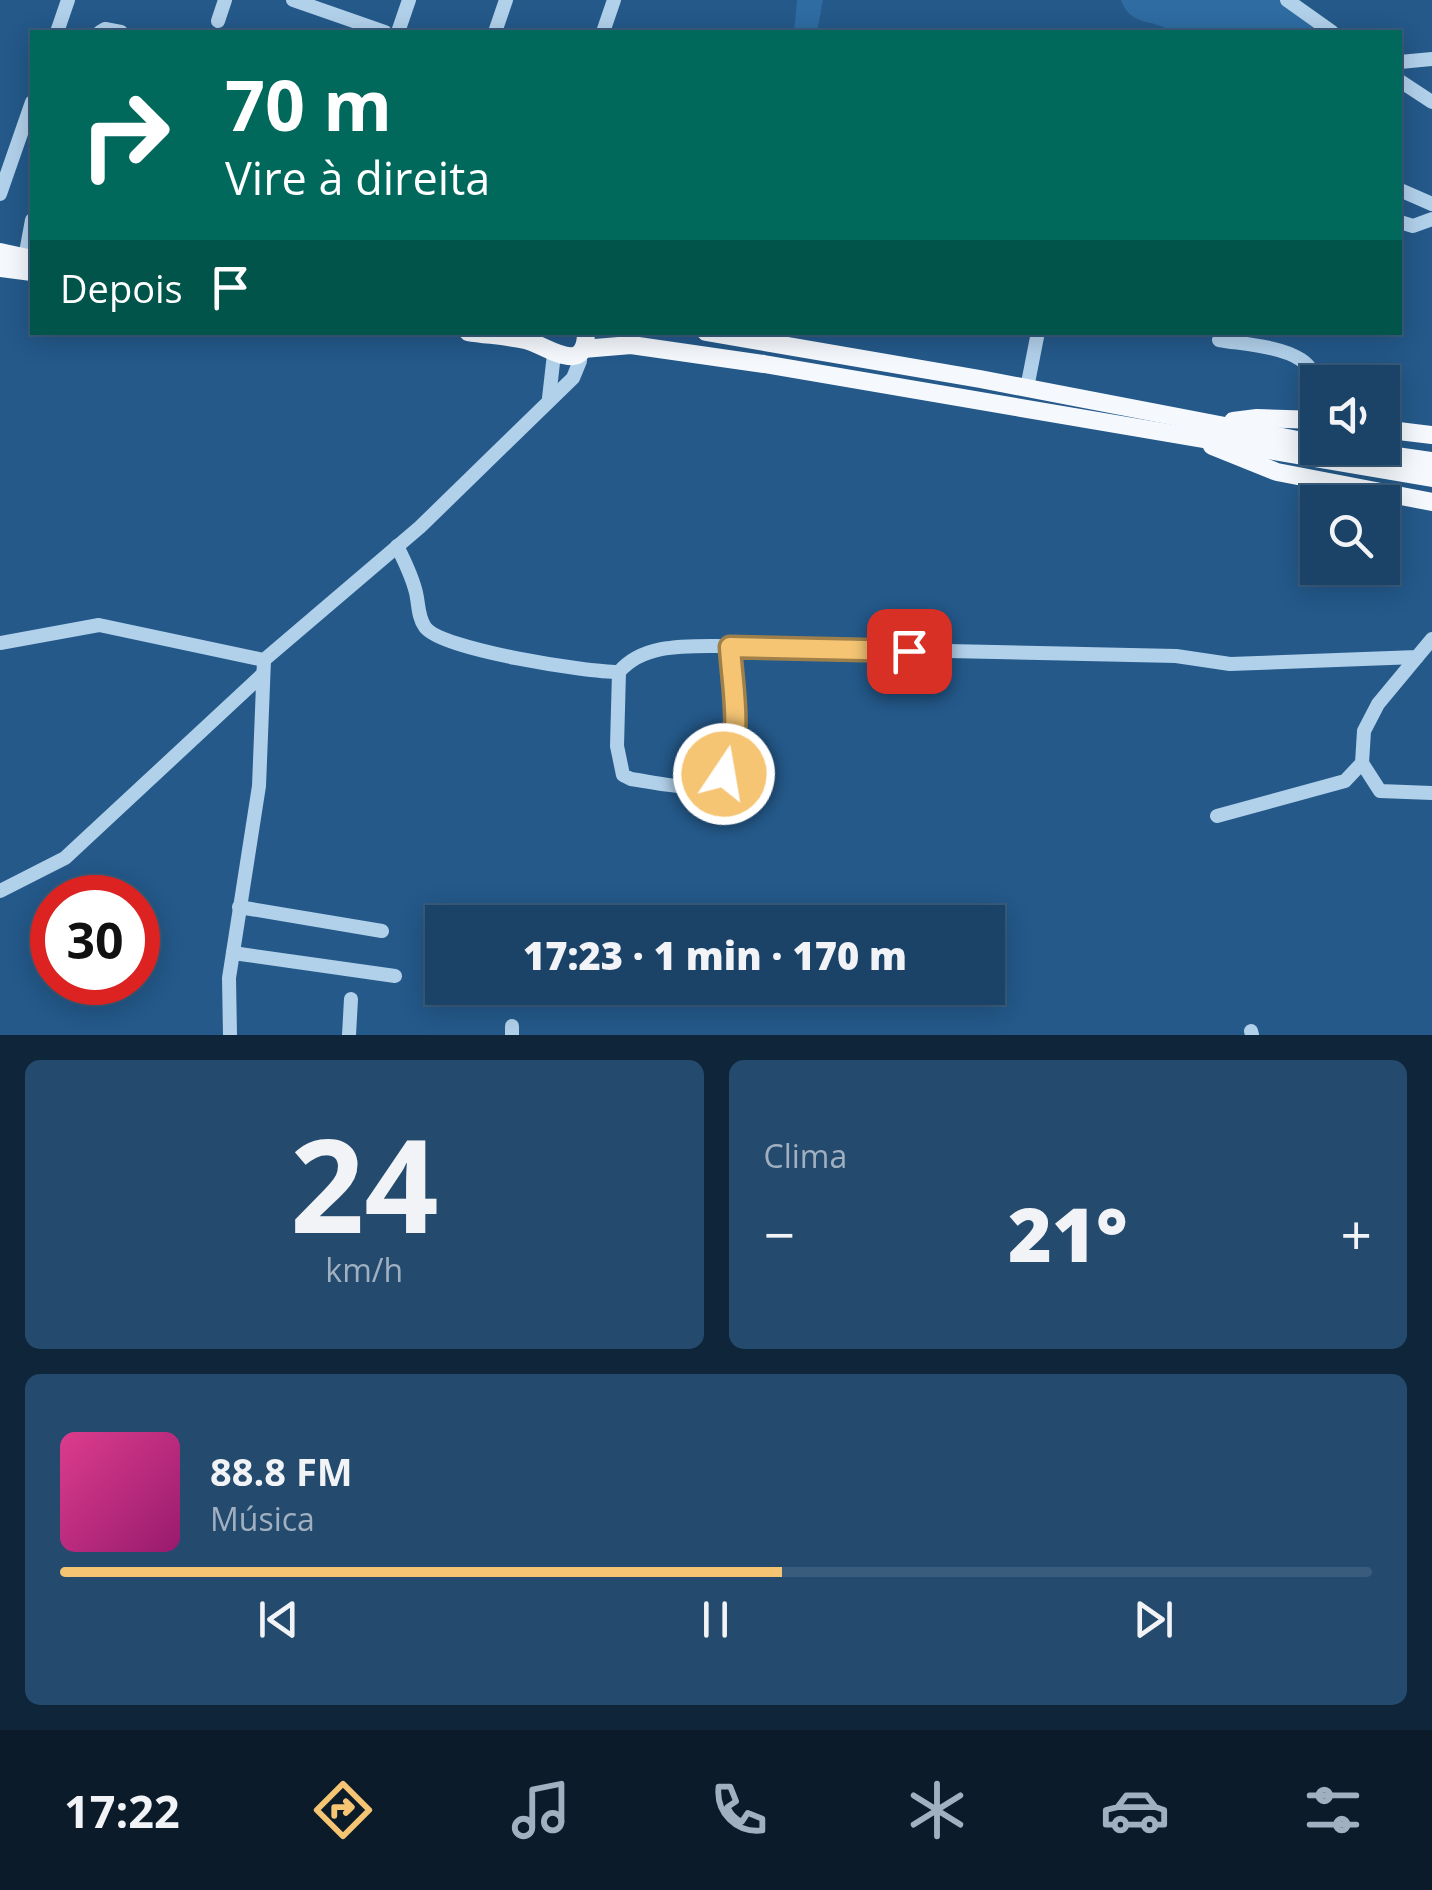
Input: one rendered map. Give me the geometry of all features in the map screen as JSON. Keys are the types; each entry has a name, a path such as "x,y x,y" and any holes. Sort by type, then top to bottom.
{"main road":[{"path":"0,252 30,263"},
{"path":"0,268 30,263"},
{"path":"490,335 549,344 564,358 583,344 746,361 1432,478"},
{"path":"729,335 1300,440"},
{"path":"1220,423 1257,418 1300,419"},
{"path":"1400,432 1432,436"},
{"path":"1194,436 1228,456 1277,472 1432,502"},
{"path":"1400,456 1432,461"}],"street":[{"path":"58,30 68,0"},
{"path":"218,22 225,0"},
{"path":"293,0 379,30"},
{"path":"399,30 409,0"},
{"path":"496,30 506,0"},
{"path":"603,30 614,0"},
{"path":"1288,0 1329,30"},
{"path":"1402,62 1432,59"},
{"path":"1402,81 1432,102"},
{"path":"0,194 30,108"},
{"path":"1402,191 1432,204"},
{"path":"1402,223 1414,226 1432,220"},
{"path":"1027,388 1037,335"},
{"path":"1219,340 1293,352 1308,365"},
{"path":"548,400 554,380 549,344"},
{"path":"0,891 65,858 263,667 472,479 573,378 583,344"},
{"path":"397,546 414,585 420,618 432,634 454,643 528,659 619,672"},
{"path":"0,643 99,625 263,667"},
{"path":"1432,639 1378,704 1364,731 1362,763 1380,791 1432,792"},
{"path":"730,647 734,741 731,760 718,778 703,785 631,779 623,774 616,746 619,672 631,660 651,652 730,647 1176,656 1230,664 1416,656"},
{"path":"230,1035 229,978 260,786 263,667"},
{"path":"1216,816 1345,781 1362,763"},
{"path":"240,907 382,930"},
{"path":"233,953 395,976"},
{"path":"349,1035 351,999"}],"shaded area":[{"path":"797,0 823,0 817,30 794,30"},
{"path":"1121,0 1291,0 1333,30 1168,30 1136,18"}],"route":[{"path":"724,774 734,741 730,647 909,651"}]}
